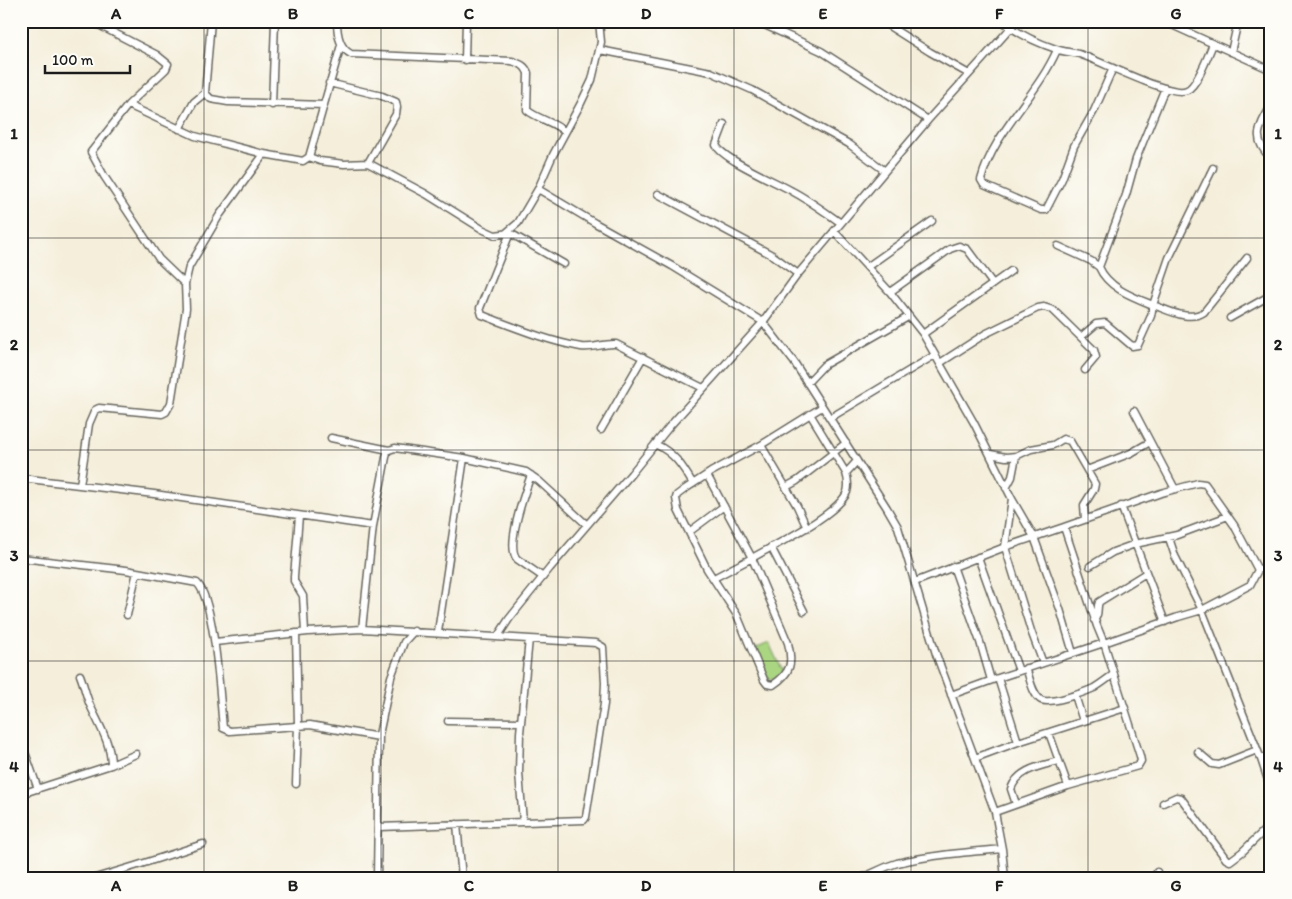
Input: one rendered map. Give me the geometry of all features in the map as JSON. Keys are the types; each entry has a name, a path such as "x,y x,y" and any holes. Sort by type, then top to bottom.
{"street":[{"path":"91,21 157,55 168,64 166,69 128,105 91,152 104,176 159,259 185,284"},
{"path":"179,129 194,102 205,93 211,21"},
{"path":"272,104 275,21"},
{"path":"337,21 338,38 345,51 351,54 521,64 526,67 528,73 527,110 551,122 565,132"},
{"path":"465,60 466,21"},
{"path":"599,21 601,35 600,50 592,80 538,189 518,223 508,232 480,308 482,315 564,343 584,347 609,343 616,344 703,388"},
{"path":"756,21 821,51 928,120"},
{"path":"881,21 969,74"},
{"path":"1002,21 1011,28 1057,50 1078,54 1178,92 1188,90 1194,85 1213,44"},
{"path":"498,636 509,619 543,577 655,444 763,322 798,274 884,171 1017,21"},
{"path":"1163,21 1271,70"},
{"path":"1231,52 1238,21"},
{"path":"128,105 195,136 264,154 303,161 309,157 341,45"},
{"path":"600,50 711,72 723,77 752,90 849,144 884,171"},
{"path":"1057,50 1043,78 991,154 981,180 984,185 1041,210 1048,209 1074,146 1094,110 1113,68"},
{"path":"330,83 382,96 396,102 396,114 368,163"},
{"path":"1099,267 1126,195 1136,159 1165,88"},
{"path":"205,93 212,99 228,102 324,105"},
{"path":"1271,106 1258,131 1260,142 1266,154 1271,158"},
{"path":"724,124 716,145 718,149 729,158 794,191 841,223"},
{"path":"80,484 94,410 99,408 162,414 166,412 171,403 186,309 185,284 188,267 219,216 264,154"},
{"path":"309,157 320,161 344,164 368,163 426,194 482,229 495,235 508,232 564,264"},
{"path":"1081,337 1096,324 1105,323 1132,346 1138,345 1151,316 1152,305 1169,258 1213,168"},
{"path":"542,179 548,194"},
{"path":"538,189 594,223 672,266 763,322 782,345 888,508 898,527 936,654 995,812 1005,878"},
{"path":"658,194 772,255 798,274"},
{"path":"867,266 932,221"},
{"path":"834,231 890,292 923,334 974,423 1006,488 1034,537 1060,609 1073,653"},
{"path":"890,292 950,249 959,246 967,249 993,284"},
{"path":"1058,246 1092,261 1119,290 1152,305 1188,316 1199,316 1204,312 1247,258"},
{"path":"923,334 1011,271"},
{"path":"1230,318 1271,295"},
{"path":"940,363 986,334 1044,306 1053,310 1096,353 1096,357 1085,370"},
{"path":"807,383 824,365 908,317"},
{"path":"830,418 935,355"},
{"path":"600,430 643,357"},
{"path":"707,474 752,558 788,643 791,654 788,671 784,678 773,685 768,684 764,680 738,615 707,568 678,510 676,498 677,495 707,474 761,445 822,407"},
{"path":"1134,411 1175,489"},
{"path":"714,578 807,528 838,504 845,496 848,488 846,473 810,414"},
{"path":"331,438 390,450 395,448 464,458 526,472 539,481 587,525"},
{"path":"990,454 1006,457 1016,456 1031,449 1053,445 1066,440 1073,444 1095,484 1084,505 1085,519"},
{"path":"1087,470 1131,453 1150,442"},
{"path":"786,487 798,481 846,443"},
{"path":"655,444 673,454 693,484"},
{"path":"761,445 797,506 807,528"},
{"path":"362,628 373,526 387,452 390,450"},
{"path":"1006,488 1012,477 1016,456"},
{"path":"438,632 464,458"},
{"path":"846,473 858,461"},
{"path":"531,476 518,517 513,549 514,556 517,559 543,577"},
{"path":"21,478 80,484 373,526"},
{"path":"915,582 953,566 1121,506 1198,482 1205,484 1228,516 1258,570"},
{"path":"1012,499 1005,547 1043,663"},
{"path":"689,532 724,506"},
{"path":"1121,506 1165,622"},
{"path":"299,516 294,581 303,596 305,632"},
{"path":"1090,566 1113,552 1135,544 1169,538 1228,516"},
{"path":"995,812 1068,786 1138,766 1140,761 1104,643 1094,620 1064,527"},
{"path":"1169,538 1175,556 1202,610 1271,788"},
{"path":"771,547 804,611"},
{"path":"978,557 1019,671"},
{"path":"21,558 138,572 197,583 203,591 215,642 223,728 225,730 310,725 379,737"},
{"path":"951,695 1026,668 1202,610 1250,585 1258,570 1271,564"},
{"path":"953,566 1018,742"},
{"path":"127,615 138,572"},
{"path":"1094,620 1098,614 1099,602 1146,574"},
{"path":"215,642 362,628 600,644 604,651 604,704 586,817 582,820 379,827"},
{"path":"377,878 379,737 388,692 404,642 403,630"},
{"path":"404,642 414,631"},
{"path":"296,633 298,725 296,784"},
{"path":"523,822 519,772 528,639"},
{"path":"1026,668 1035,692 1040,699 1046,702 1074,695 1095,687 1114,674"},
{"path":"80,675 89,703 108,742 111,765"},
{"path":"1074,695 1083,721"},
{"path":"975,758 1018,742 1125,708"},
{"path":"448,721 521,722"},
{"path":"1049,733 1068,786"},
{"path":"21,741 38,789"},
{"path":"1198,752 1212,764 1219,765 1256,750"},
{"path":"21,794 111,765 136,754"},
{"path":"1261,759 1271,754"},
{"path":"1016,804 1012,789 1017,777 1027,771 1059,760"},
{"path":"1163,803 1176,797 1181,798 1226,859 1230,861 1271,824"},
{"path":"458,824 462,878"},
{"path":"95,878 119,874 203,844"},
{"path":"861,878 895,864 949,854 1002,849"}],"green space":[{"path":"769,643 783,673 779,675 780,678 777,680 774,678 769,680 755,649"}]}
